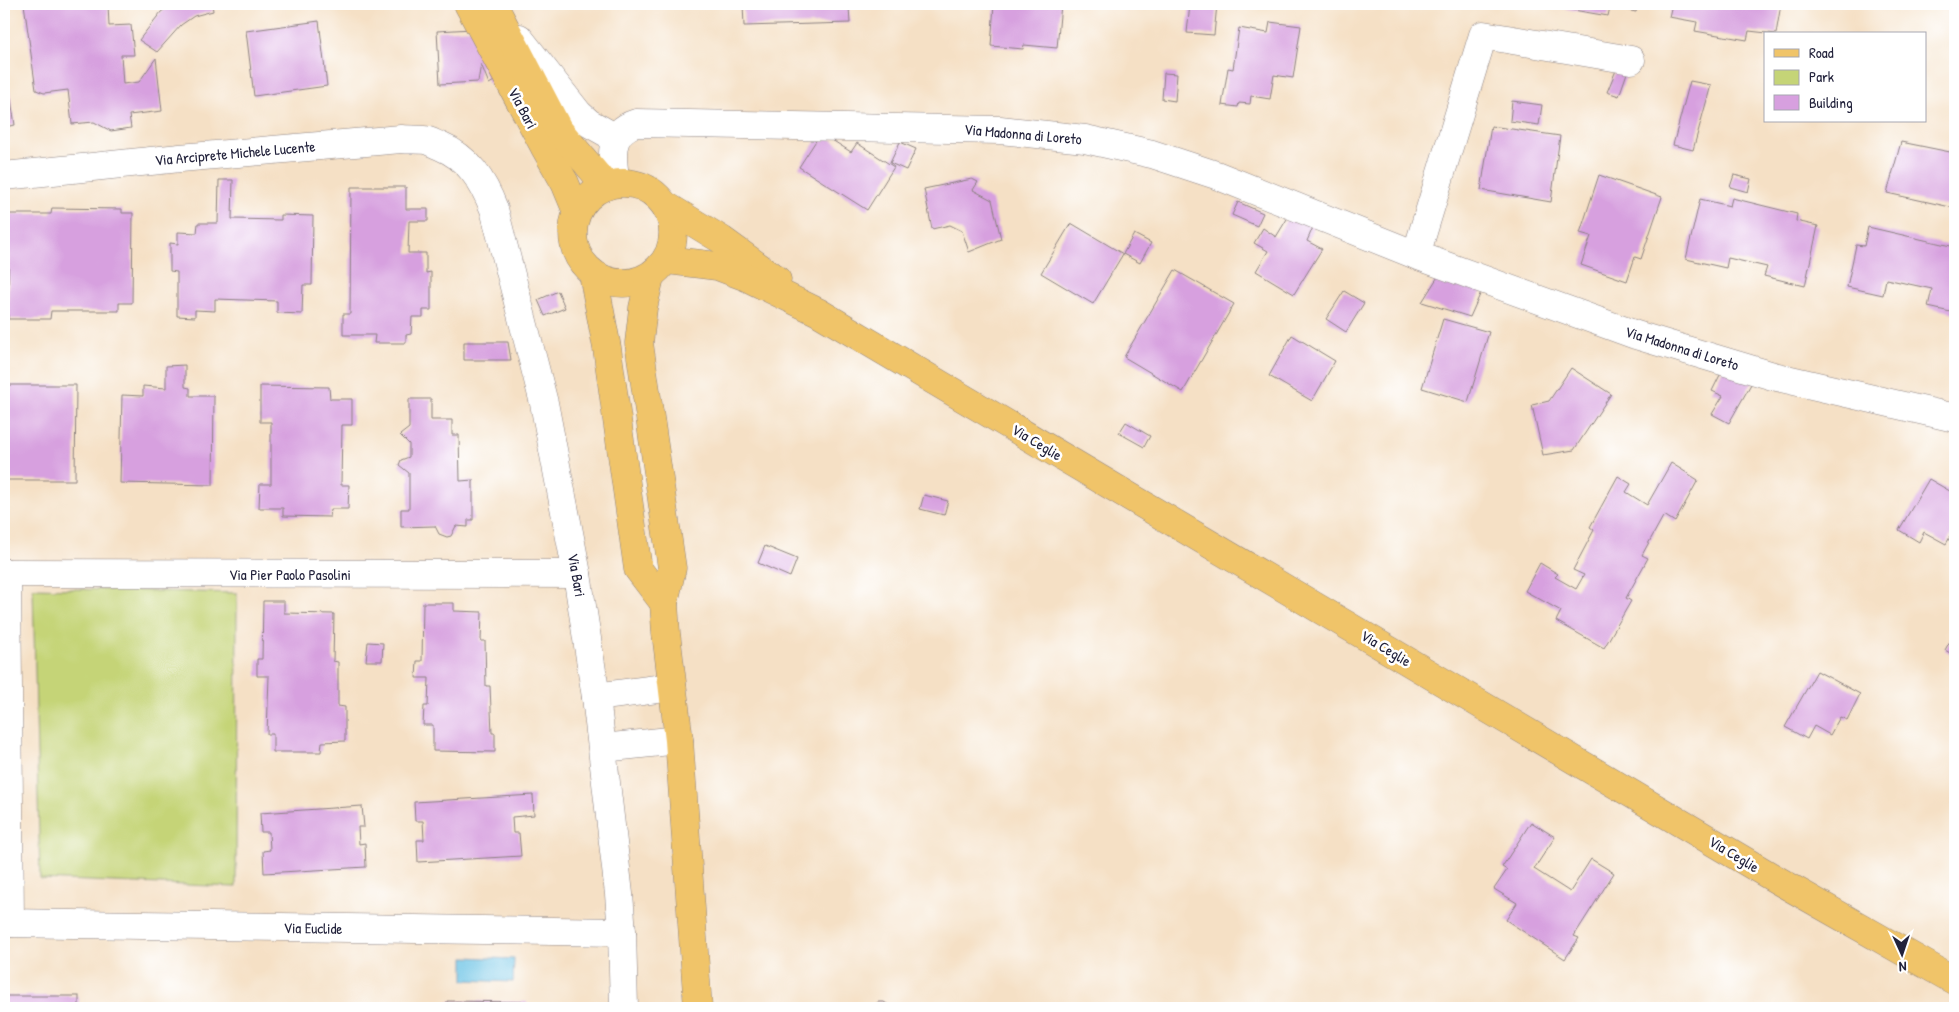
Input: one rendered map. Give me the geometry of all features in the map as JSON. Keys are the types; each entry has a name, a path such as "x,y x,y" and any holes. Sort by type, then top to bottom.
{"main road":[{"name":"Via Bari","path":"485,4 558,128 611,184"},
{"name":"Via Bari","path":"485,4 544,146 565,183 577,212"},
{"path":"658,268 636,282 621,284 606,281 593,274 581,262 574,246 573,229 577,212 584,201 594,192 611,184 637,185 653,192 665,204 672,218 674,232 672,246 658,268 642,308 639,343 672,568 664,603 679,740 698,1008"},
{"name":"Via Ceglie","path":"665,204 760,266 818,312"},
{"name":"Via Ceglie","path":"658,268 717,266 746,277 818,312 1772,876 1955,981"},
{"path":"593,274 607,348 638,569 664,603"}],"street":[{"path":"485,4 578,113 589,123 616,138 611,184"},
{"path":"1416,255 1483,35 1631,60"},
{"name":"Via Madonna di Loreto","path":"616,138 626,126 636,123 653,122 1000,130 1085,139 1152,154 1216,175 1416,255 1636,335 1773,376 1955,418"},
{"name":"Via Arciprete Michele Lucente","path":"4,176 288,148 402,139 427,140 448,149 462,158"},
{"name":"Via Bari","path":"462,158 474,170 485,186 494,209 544,403 577,574 603,748 622,932 624,1008"},
{"path":"6,573 7,923"},
{"name":"Via Pier Paolo Pasolini","path":"6,573 577,574"},
{"path":"596,697 672,687"},
{"path":"603,748 679,740"},
{"name":"Via Euclide","path":"7,923 622,932"}],"green space":[{"path":"33,588 237,593 236,887 40,879"}],"water":[{"path":"464,957 514,959 513,982 464,980"}],"building":[{"path":"24,4 108,4 109,26 131,25 134,55 121,55 123,84 139,82 156,58 162,111 129,115 131,128 111,131 94,122 72,124 68,90 44,93 36,90"},
{"path":"172,4 212,4 213,11 194,16 181,25 157,52 139,40 161,12"},
{"path":"743,4 842,4 842,7 849,7 850,23 744,26"},
{"path":"994,4 1061,4 1057,48 1024,45 1023,49 991,46"},
{"path":"1190,4 1217,4 1214,35 1187,33"},
{"path":"1557,4 1638,4 1636,12 1610,7 1608,16 1556,7"},
{"path":"1672,4 1781,4 1776,32 1749,31 1747,40 1695,31 1697,22 1669,17"},
{"path":"319,21 327,86 254,96 246,31"},
{"path":"1270,22 1301,26 1293,78 1274,75 1270,99 1251,96 1250,104 1239,103 1238,107 1222,105 1228,68 1233,69 1239,28 1268,33"},
{"path":"472,29 496,80 489,84 481,64 478,82 440,84 437,31"},
{"path":"4,56 15,125 4,127"},
{"path":"1617,68 1628,70 1619,96 1607,92"},
{"path":"1164,73 1177,74 1175,101 1162,99"},
{"path":"1690,81 1711,85 1693,150 1673,145"},
{"path":"1512,101 1542,105 1539,125 1510,121"},
{"path":"1491,126 1560,136 1551,202 1481,190"},
{"path":"824,135 851,152 857,143 894,167 867,210 799,167 819,136"},
{"path":"900,142 916,149 906,170 890,163"},
{"path":"1901,142 1955,153 1955,208 1887,193"},
{"path":"1599,175 1662,197 1641,259 1635,257 1627,281 1581,265 1591,236 1580,233"},
{"path":"1734,175 1751,179 1748,192 1730,187"},
{"path":"972,179 978,182 973,190 992,200 1001,239 969,252 962,231 950,225 932,229 924,189"},
{"path":"219,180 233,180 232,219 281,220 281,215 313,216 312,285 303,285 302,314 277,313 277,301 215,299 215,311 195,310 195,317 177,316 177,272 170,271 170,243 178,244 178,232 197,233 198,223 218,223"},
{"path":"351,187 406,187 406,209 428,209 428,221 409,221 408,253 426,253 426,273 431,272 431,310 423,310 423,317 412,317 411,334 406,335 406,343 374,343 375,335 343,335 343,314 350,314"},
{"path":"4,194 7,194 5,229 4,229"},
{"path":"1732,198 1797,214 1796,221 1818,226 1805,286 1764,276 1767,267 1728,258 1726,268 1686,259 1700,199 1730,206"},
{"path":"1238,202 1263,213 1257,226 1232,215"},
{"path":"52,208 122,209 122,213 133,213 132,303 119,303 119,311 51,311 50,319 8,319 9,214 51,214"},
{"path":"1290,214 1314,225 1307,241 1322,249 1294,294 1256,271 1268,251 1254,243 1263,228 1276,237"},
{"path":"1071,223 1123,254 1093,304 1041,273"},
{"path":"1868,227 1955,247 1955,313 1928,307 1932,289 1886,279 1883,295 1847,287 1856,245 1864,246"},
{"path":"1134,234 1151,243 1140,263 1123,254"},
{"path":"1175,270 1234,304 1183,392 1124,357"},
{"path":"1439,275 1482,290 1470,317 1422,302"},
{"path":"558,291 565,308 545,316 538,300"},
{"path":"1344,291 1364,303 1346,332 1326,319"},
{"path":"1443,319 1489,332 1468,402 1422,388"},
{"path":"1292,335 1335,361 1312,401 1269,376"},
{"path":"464,342 508,342 511,360 464,360"},
{"path":"185,365 185,387 190,388 190,396 214,396 213,485 120,483 122,395 143,396 143,386 166,388 166,366"},
{"path":"1571,368 1611,394 1574,450 1543,455 1532,405 1549,401"},
{"path":"1723,369 1755,377 1729,423 1712,414 1723,396 1712,391"},
{"path":"4,385 76,385 75,480 4,480"},
{"path":"260,386 329,387 330,399 352,399 352,425 342,425 341,485 349,485 348,509 331,509 330,517 283,516 283,508 259,508 260,484 271,484 271,422 260,422"},
{"path":"409,399 431,399 431,420 452,420 452,435 459,435 460,481 473,480 473,520 468,520 468,527 456,526 451,536 447,537 439,534 435,526 401,527 401,509 409,509 409,473 399,465 401,460 409,457 409,444 400,435 409,428"},
{"path":"1126,422 1150,436 1144,447 1119,433"},
{"path":"1671,463 1698,480 1675,522 1664,515 1642,555 1648,558 1626,598 1631,601 1604,648 1556,621 1561,611 1525,591 1540,563 1558,574 1555,577 1576,589 1584,575 1573,570 1594,530 1590,527 1618,476 1631,484 1626,492 1647,505"},
{"path":"1929,479 1955,494 1955,528 1946,544 1924,532 1919,542 1899,530"},
{"path":"924,495 948,501 944,515 920,509"},
{"path":"765,546 797,559 790,577 758,563"},
{"path":"263,601 284,601 284,613 334,614 333,661 338,662 338,706 345,707 345,741 322,742 321,752 273,752 273,734 267,734 269,676 257,676 257,659 262,659"},
{"path":"423,603 454,603 454,611 482,612 481,641 485,641 486,686 490,686 492,733 495,733 495,752 433,751 433,725 423,725 424,706 428,706 429,678 416,678 417,661 422,661"},
{"path":"1955,632 1955,656 1945,650"},
{"path":"368,642 383,643 382,661 366,661"},
{"path":"1817,671 1860,694 1847,720 1840,717 1830,735 1814,726 1807,739 1785,727"},
{"path":"533,795 534,815 512,817 513,833 519,833 521,856 418,862 417,840 424,840 423,821 415,821 414,802"},
{"path":"362,806 364,827 358,827 359,844 365,843 366,867 264,873 263,851 270,850 269,832 261,832 260,813"},
{"path":"1531,822 1555,837 1534,869 1570,892 1591,859 1614,873 1574,936 1579,938 1565,959 1506,920 1517,903 1494,889 1507,870 1502,867"},
{"path":"4,996 79,996 79,1008 4,1008"},
{"path":"447,1001 527,1002 527,1008 447,1008"},
{"path":"878,1002 884,1002 893,1008 871,1008"}]}
